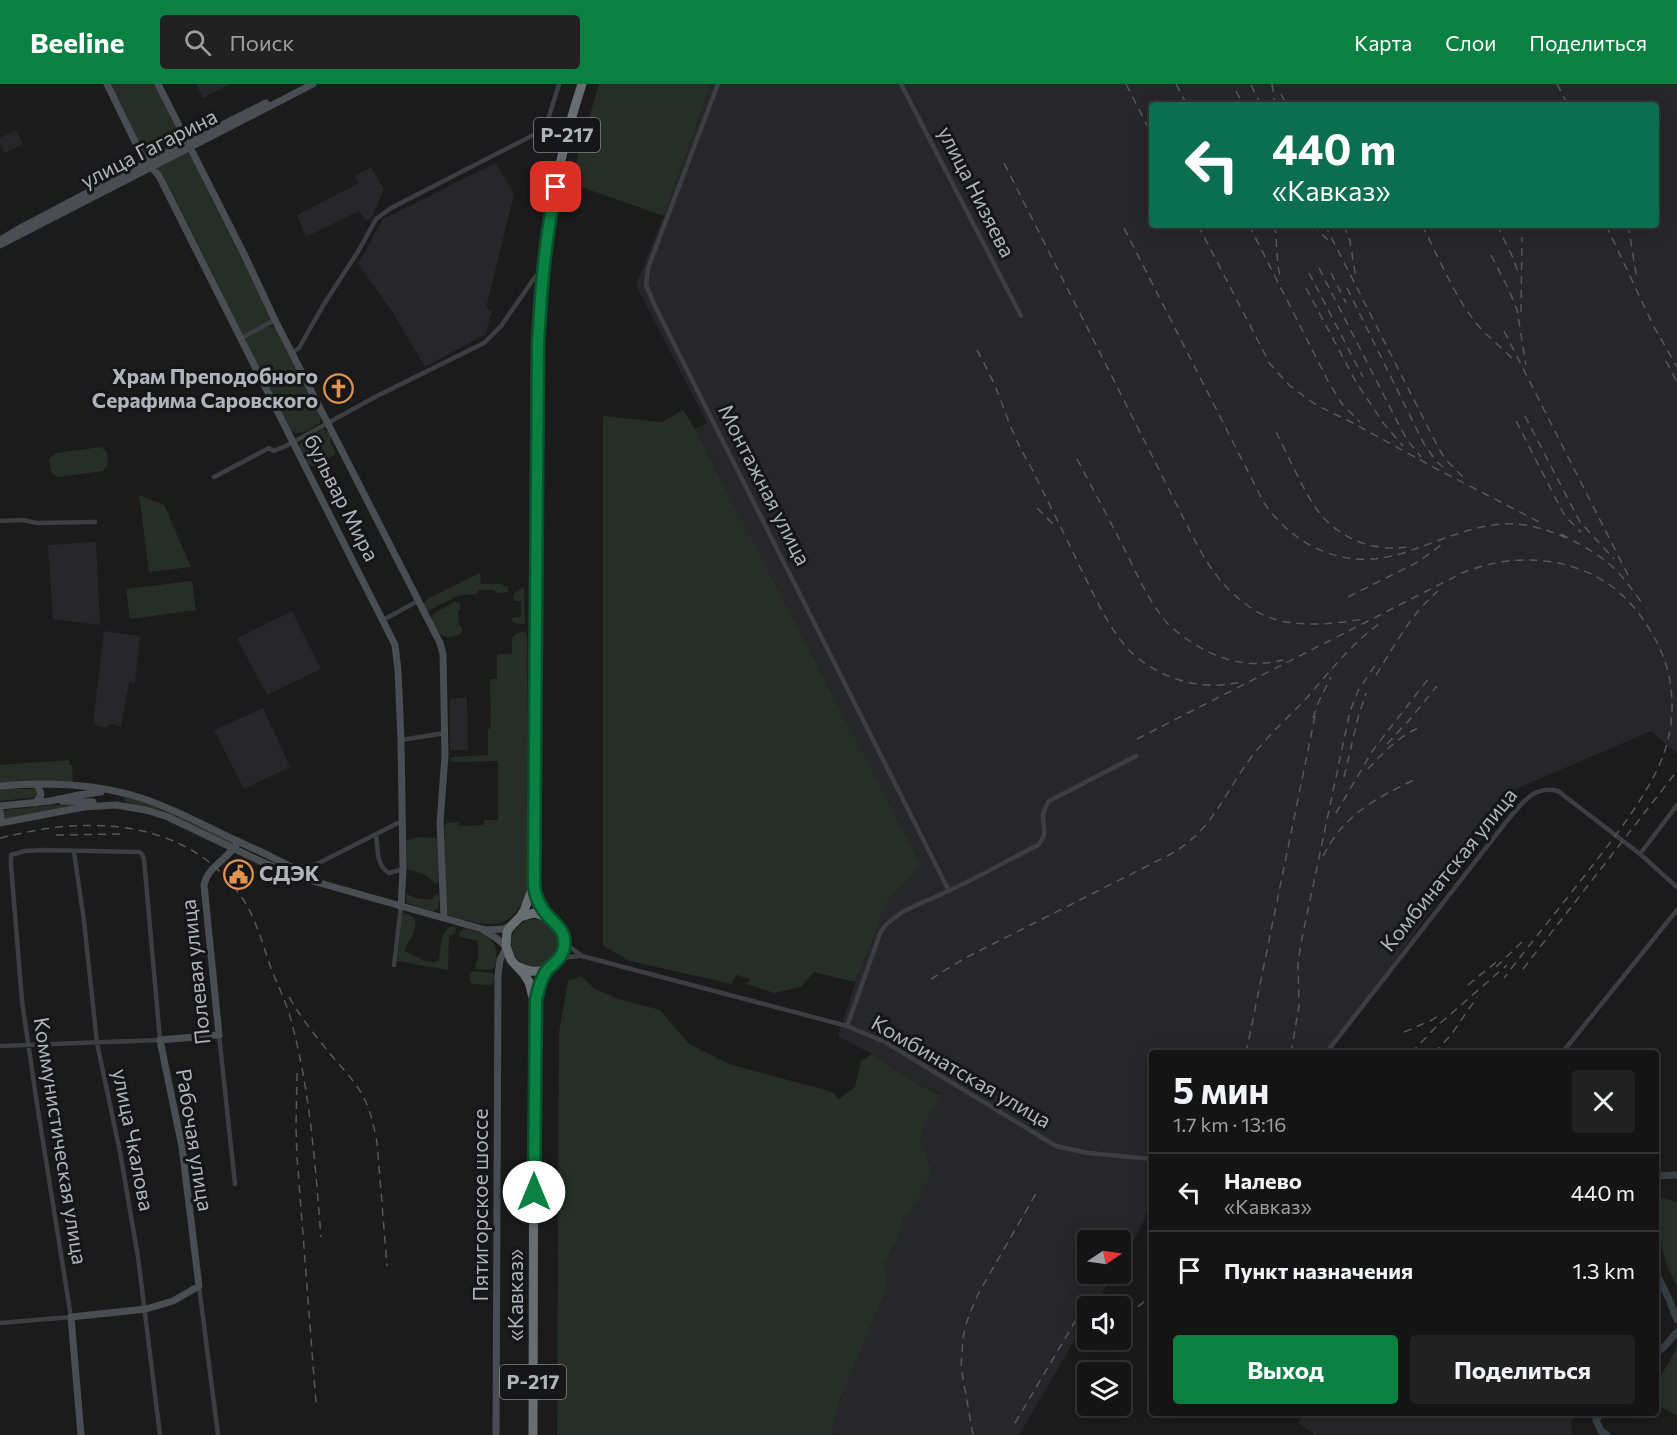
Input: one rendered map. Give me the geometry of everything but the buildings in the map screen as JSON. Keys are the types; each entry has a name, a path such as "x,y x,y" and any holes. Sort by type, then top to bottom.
{"highway":[{"name":"Р-217","path":"563,935 560,928 539,904 534,885 538,343 542,272 549,221 566,139 582,84"},
{"name":"Р-217","path":"511,926 528,904 534,885"},
{"path":"520,917 534,914 548,917"},
{"path":"506,947 506,939 511,926"},
{"path":"557,962 563,949 563,935"},
{"name":"«Кавказ»","path":"506,947 508,954 524,974 532,991 534,1011 533,1435"},
{"name":"«Кавказ»","path":"534,1011 538,989 548,969 557,962"},
{"path":"516,965 529,972 548,969"}],"street":[{"name":"бульвар Мира","path":"106,84 148,165 159,176 240,339 294,441 397,651 403,869 394,965"},
{"name":"бульвар Мира","path":"158,84 443,652 446,733 440,823 444,918"},
{"name":"улица Гагарина","path":"0,245 303,84"},
{"name":"улица Гагарина","path":"188,144 314,84"},
{"path":"292,353 299,348 376,219 391,208 545,129 559,84"},
{"name":"Монтажная улица","path":"718,84 648,268 646,285 949,891"},
{"name":"улица Низяева","path":"901,84 1021,316"},
{"name":"улица Гагарина","path":"0,240 22,226 148,165"},
{"path":"214,477 269,448 274,451 375,397 478,347 493,335 535,277 542,272"},
{"path":"240,339 275,320"},
{"path":"0,521 95,522"},
{"path":"383,620 418,601"},
{"path":"401,741 446,733"},
{"path":"847,1026 882,931 888,921 1038,844 1044,839 1043,814 1049,801 1136,756"},
{"path":"34,784 38,786 41,794 34,803"},
{"path":"0,786 34,784 79,786 138,797 160,805 292,874 478,927 495,930 511,926"},
{"name":"Комбинатская улица","path":"1328,1050 1506,822 1533,793 1549,789 1558,791 1640,854 1677,887"},
{"path":"0,806 115,792"},
{"path":"115,792 116,805"},
{"path":"50,801 98,802 157,813 286,864 311,880"},
{"path":"0,812 0,821 68,809 116,805"},
{"path":"1640,854 1677,805"},
{"path":"286,864 306,867 315,865 402,822"},
{"path":"376,835 383,870 389,873 403,869"},
{"name":"Полевая улица","path":"234,1184 204,885 211,870 237,845"},
{"name":"Коммунистическая улица","path":"74,852 43,850 11,855 19,972 28,1046 71,1317 81,1435"},
{"name":"Рабочая улица","path":"74,852 138,852 144,859 160,1040 182,1147 218,1435"},
{"name":"улица Чкалова","path":"74,852 97,1043 120,1152 146,1309 160,1435"},
{"path":"1564,1050 1677,910"},
{"path":"478,927 506,947"},
{"path":"563,935 570,947 582,956"},
{"name":"Пятигорское шоссе","path":"496,1435 498,975 500,960 506,947"},
{"name":"Комбинатская улица","path":"557,962 569,957 582,956 847,1026 885,1042 1056,1146 1088,1154 1149,1159"},
{"path":"498,975 503,965 509,963 516,965"},
{"path":"0,1046 160,1040 219,1035"},
{"path":"0,1323 146,1309 173,1301 199,1286"}],"shaded area":[{"path":"107,84 158,84 275,320 240,339 159,176 148,165"},
{"path":"196,84 230,84 203,98"},
{"path":"599,84 711,84 664,216 570,183"},
{"path":"711,84 1677,84 1677,754 1651,731 1518,788 1331,1050 1149,1050 1149,1206 1143,1223 1131,1244 1131,1230 1077,1230 1077,1284 1108,1284 1101,1296 1077,1296 1077,1336 1019,1435 832,1435 839,1402 888,1286 884,1264 898,1239 903,1217 914,1208 930,1166 920,1140 925,1121 941,1094 917,1084 872,1054 838,1036 863,960 888,900 921,865 695,429 707,423 636,285 664,216"},
{"path":"16,130 23,144 5,153 0,144 0,138"},
{"path":"496,163 514,194 486,308 492,310 486,334 425,367 392,311 358,264 383,219"},
{"path":"371,167 384,189 372,217 366,221 359,211 306,237 297,215 359,183 354,176"},
{"path":"269,326 276,328 321,416 320,423 302,432 291,431 245,342 247,337"},
{"path":"683,410 695,429 921,865 888,900 855,982 814,972 801,987 774,993 747,984 750,979 736,975 732,984 630,961 603,946 603,416 662,422"},
{"path":"323,429 328,431 336,454 309,466 299,445 305,438"},
{"path":"101,447 107,452 108,464 103,471 58,477 51,472 49,459 56,453"},
{"path":"139,495 164,505 191,567 149,572"},
{"path":"96,542 100,625 53,619 48,545"},
{"path":"480,573 481,584 503,584 503,586 508,586 508,592 478,590 477,594 460,595 430,610 423,605 427,599"},
{"path":"192,581 196,610 130,619 126,589"},
{"path":"524,587 525,624 518,624 512,619 521,617 521,601 514,601 513,597"},
{"path":"454,602 459,602 461,609 458,611 462,633 450,637 441,635 435,628 431,617"},
{"path":"292,611 321,669 267,695 237,638"},
{"path":"104,631 140,636 135,683 129,682 121,727 111,724 105,728 93,724"},
{"path":"525,631 527,635 528,888 522,903 507,920 500,923 482,924 450,916 446,911 443,828 447,823 459,822 459,826 483,825 484,820 498,820 498,761 455,762 449,760 451,757 488,755 488,729 491,728 490,679 497,679 497,654 512,654 512,638"},
{"path":"467,697 468,750 450,750 450,699"},
{"path":"263,708 290,767 244,789 214,730"},
{"path":"69,760 69,765 72,765 73,782 0,785 0,765"},
{"path":"0,789 35,789 39,792 37,797 0,801"},
{"path":"125,797 167,811 234,842 232,845 148,807 125,802"},
{"path":"84,804 3,819 3,810"},
{"path":"419,837 437,838 439,881 437,883 429,877 407,869 406,841"},
{"path":"406,893 415,898 425,899 432,899 438,894 438,909 433,911 409,904 406,900"},
{"path":"404,913 411,915 415,924 404,951 425,961 439,960 444,934 446,930 454,926 455,934 449,936 448,970 397,961"},
{"path":"535,919 552,926 559,943 552,960 535,967 518,960 511,943 518,926"},
{"path":"465,928 492,941 496,952 494,968 476,969 478,941 460,937 459,932"},
{"path":"475,971 492,973 495,976 494,982 490,985 472,984 470,973"},
{"path":"581,976 595,989 618,999 660,1010 689,1044 729,1064 832,1092 839,1099 855,1087 861,1061 872,1054 917,1084 941,1095 926,1121 920,1139 933,1169 914,1208 903,1218 898,1239 884,1264 888,1286 839,1402 832,1435 557,1435 559,1032 568,981"},
{"path":"1659,1197 1677,1202 1677,1287 1667,1266 1659,1238"},
{"path":"1677,1348 1677,1415 1659,1406 1659,1379"},
{"path":"1303,1416 1576,1416 1571,1422 1572,1435 1314,1435 1298,1422"}],"waterway":[{"path":"1659,1176 1677,1175"},
{"path":"1659,1279 1677,1320"},
{"path":"1659,1351 1677,1332"},
{"path":"1599,1416 1596,1420 1601,1431 1607,1435"}],"railway":[{"path":"1126,84 1149,129"},
{"path":"1176,84 1185,102"},
{"path":"1272,84 1275,102"},
{"path":"1557,84 1566,102"},
{"path":"1251,85 1260,102"},
{"path":"1236,91 1242,102"},
{"path":"1281,94 1285,102"},
{"path":"1004,163 1193,537 1217,576 1244,603 1268,617 1303,624 1364,619"},
{"path":"1124,228 1264,503 1291,532 1323,551 1341,557 1360,559 1400,554 1462,532 1501,524 1535,527 1567,538"},
{"path":"1200,228 1270,364 1290,386 1316,405 1543,524"},
{"path":"1251,228 1328,381 1342,404 1360,422"},
{"path":"1275,228 1281,281"},
{"path":"1315,228 1329,241"},
{"path":"1327,228 1438,447 1445,459 1465,479"},
{"path":"1345,228 1350,241 1356,279"},
{"path":"1424,228 1465,308 1477,325 1515,362"},
{"path":"1498,228 1518,272"},
{"path":"1607,228 1653,325 1677,367"},
{"path":"1628,228 1637,279"},
{"path":"1521,312 1522,237"},
{"path":"1491,255 1517,310 1526,365"},
{"path":"1319,268 1399,425 1421,457"},
{"path":"1309,273 1363,377"},
{"path":"1331,273 1346,303"},
{"path":"1306,288 1356,382 1384,424 1403,446"},
{"path":"1347,288 1424,444 1443,467"},
{"path":"1504,331 1629,577"},
{"path":"977,350 994,384 1018,443 1114,632 1141,660 1167,675 1196,684 1225,685 1240,682"},
{"path":"1666,361 1677,382"},
{"path":"1525,416 1580,522 1614,559"},
{"path":"1516,421 1565,516 1581,532"},
{"path":"1276,432 1307,493 1326,521 1346,536 1369,545 1406,547"},
{"path":"1077,459 1145,591 1167,623 1199,647 1234,661 1270,663 1283,660"},
{"path":"1037,508 1056,527"},
{"path":"1561,534 1593,552 1615,569 1644,606"},
{"path":"1348,597 1418,562 1444,543"},
{"path":"1137,739 1462,573 1500,562 1538,560 1575,568 1610,585 1640,615 1654,637 1665,663 1672,705 1666,747 1653,778 1623,825 1504,978"},
{"path":"1376,675 1412,620 1438,591"},
{"path":"931,979 965,958 1185,845 1208,822 1242,770 1265,741 1350,649 1383,621"},
{"path":"1292,1050 1299,1006 1298,962 1302,938 1350,711 1358,691 1376,664"},
{"path":"1313,718 1331,677"},
{"path":"1336,813 1373,750 1429,678"},
{"path":"1387,744 1437,686"},
{"path":"1344,777 1366,693"},
{"path":"1247,1050 1316,711"},
{"path":"1368,769 1397,741 1418,728"},
{"path":"1523,969 1677,771"},
{"path":"1323,856 1350,819 1386,794 1414,780"},
{"path":"0,838 36,830 85,825 137,830 161,836 185,846 226,877 243,899 252,916 289,1013 307,1096 321,1237"},
{"path":"56,835 122,834"},
{"path":"1496,967 1526,938"},
{"path":"1468,985 1500,959"},
{"path":"1414,1050 1437,1026 1507,965"},
{"path":"289,997 312,1031 356,1085 369,1109 377,1142 387,1266"},
{"path":"1437,1050 1451,1035 1477,997"},
{"path":"1404,1032 1441,1014"},
{"path":"297,1073 297,1157 316,1403"},
{"path":"973,1435 961,1367 963,1337 967,1321 977,1296 1038,1190"},
{"path":"1131,1313 1149,1298"},
{"path":"1015,1423 1077,1318"}],"place":[{"name":"Храм Преподобного Серафима Саровского","path":"339,389"},
{"name":"СДЭК","path":"238,874"}],"route":[{"path":"534,1192 534,1011 542,978 561,956 564,942 560,928 539,904 534,885 538,343 541,286 549,221 556,187"}]}
